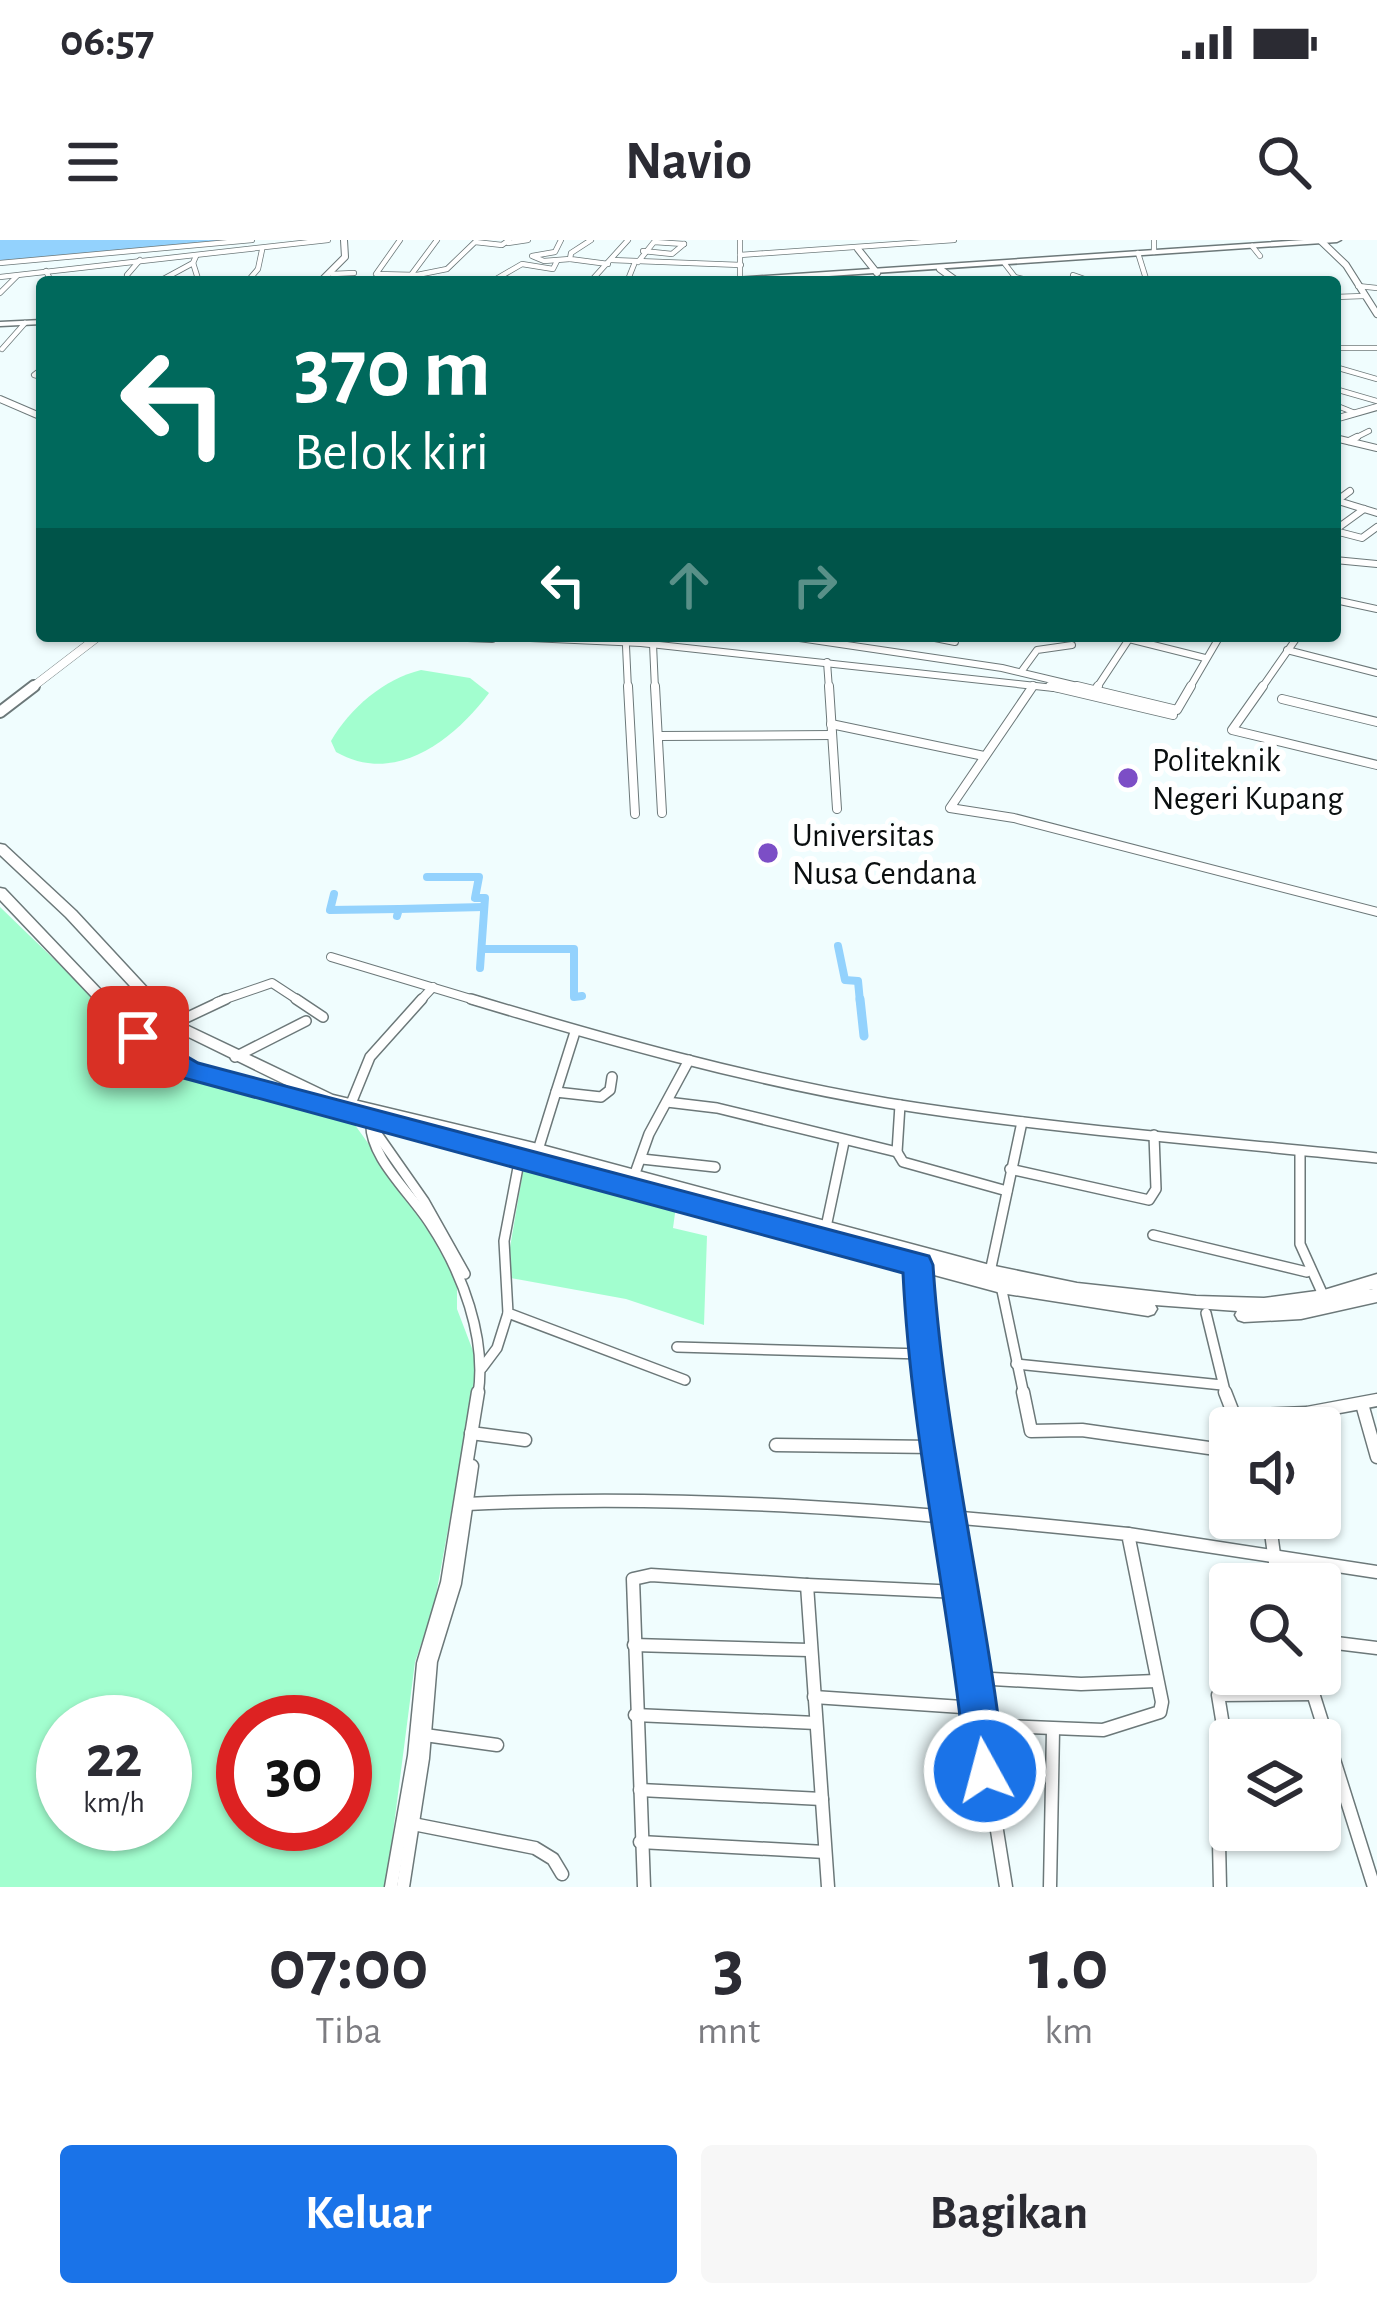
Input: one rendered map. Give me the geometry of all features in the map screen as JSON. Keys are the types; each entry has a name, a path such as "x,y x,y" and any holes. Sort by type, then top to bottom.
{"highway":[{"path":"824,276 1336,240"},
{"path":"0,324 36,322"},
{"path":"0,848 71,914 173,1024 243,1061 350,1106 538,1150 638,1167 676,1186 826,1227 918,1265 996,1279 1196,1303 1264,1305 1324,1297 1377,1282"},
{"path":"0,892 157,1053 189,1070 1089,1303 1270,1316 1377,1295"},
{"path":"233,1082 243,1061"}],"main road":[{"path":"0,399 36,414"},
{"path":"0,709 87,642"}],"street":[{"path":"252,240 4,263 0,275 195,260 328,240"},
{"path":"329,276 347,253 344,240"},
{"path":"400,240 376,274 401,276"},
{"path":"415,276 437,240"},
{"path":"462,240 528,240"},
{"path":"561,240 555,252 532,256 557,261 741,265"},
{"path":"570,260 570,254 591,240"},
{"path":"596,276 628,240"},
{"path":"740,240 740,276"},
{"path":"844,240 877,273"},
{"path":"740,255 954,240"},
{"path":"1154,240 1154,252"},
{"path":"1321,241 1346,265 1377,314"},
{"path":"418,276 446,269 475,242"},
{"path":"630,276 644,251 656,242 686,245 672,254 644,251"},
{"path":"1252,246 1260,256"},
{"path":"252,276 262,250"},
{"path":"1138,253 1145,276"},
{"path":"33,273 38,260"},
{"path":"168,276 195,260"},
{"path":"195,260 198,276"},
{"path":"501,276 522,264 553,269 557,261"},
{"path":"98,274 110,263"},
{"path":"139,264 151,267"},
{"path":"127,275 139,264"},
{"path":"1006,264 1014,276"},
{"path":"940,269 950,276"},
{"path":"46,271 48,276"},
{"path":"332,274 354,273"},
{"path":"0,293 17,276"},
{"path":"1358,286 1377,288"},
{"path":"1341,300 1364,296"},
{"path":"2,349 25,323"},
{"path":"1341,348 1377,348"},
{"path":"1341,371 1377,379"},
{"path":"1341,390 1377,404"},
{"path":"1341,417 1377,404"},
{"path":"1341,407 1355,413"},
{"path":"1349,441 1370,431"},
{"path":"1341,439 1377,448"},
{"path":"1341,497 1350,491"},
{"path":"1354,506 1367,496"},
{"path":"1341,502 1377,514"},
{"path":"1341,526 1364,509"},
{"path":"1341,533 1362,538 1377,527"},
{"path":"1341,561 1377,564"},
{"path":"1341,601 1377,609"},
{"path":"565,642 665,646 827,662 1095,692 1178,710 1216,642"},
{"path":"574,642 653,646"},
{"path":"832,642 1021,672 1173,715 1165,721"},
{"path":"877,648 881,642"},
{"path":"942,657 954,642"},
{"path":"1095,692 1127,642"},
{"path":"1145,642 1205,658"},
{"path":"1294,642 1232,730 1377,765"},
{"path":"1021,672 1037,650 1072,645"},
{"path":"626,646 635,814"},
{"path":"653,646 662,813"},
{"path":"1288,650 1377,673"},
{"path":"827,662 837,809"},
{"path":"1033,686 950,808 1014,818 1377,912"},
{"path":"1282,699 1377,722"},
{"path":"658,736 832,730 984,756"},
{"path":"331,957 575,1032 900,1105 1377,1158"},
{"path":"173,1024 206,1006 272,982 323,1016"},
{"path":"350,1106 370,1057 433,987"},
{"path":"243,1061 306,1021"},
{"path":"538,1150 575,1032"},
{"path":"689,1060 649,1134 638,1167 715,1167"},
{"path":"556,1093 602,1096 610,1090 612,1077"},
{"path":"667,1102 717,1108 897,1152"},
{"path":"900,1105 897,1152 903,1162 1007,1191"},
{"path":"371,1120 368,1126 376,1147 439,1236 459,1273 484,1366"},
{"path":"1022,1122 1010,1169 996,1279 1026,1423 1036,1433 1082,1430 1209,1448"},
{"path":"1010,1169 1147,1200 1156,1189 1154,1136"},
{"path":"826,1227 844,1142"},
{"path":"1300,1153 1298,1240 1307,1272 1324,1297"},
{"path":"403,1887 423,1664 447,1583 484,1366 508,1313 504,1241 520,1157"},
{"path":"676,1186 684,1164"},
{"path":"1153,1234 1307,1272"},
{"path":"918,1265 922,1354 934,1447 975,1678 986,1788 1006,1887"},
{"path":"508,1313 685,1380"},
{"path":"1206,1313 1231,1407"},
{"path":"677,1347 922,1354"},
{"path":"1016,1364 1222,1385"},
{"path":"1341,1407 1377,1400"},
{"path":"1362,1404 1377,1457"},
{"path":"474,1433 525,1441"},
{"path":"391,1887 425,1736 431,1661 454,1583 474,1433"},
{"path":"776,1445 934,1447"},
{"path":"467,1504 666,1498 948,1515 1128,1534 1377,1572"},
{"path":"980,1725 1103,1730 1157,1714 1162,1702 1128,1534"},
{"path":"1270,1539 1273,1563"},
{"path":"644,1887 635,1715 632,1584 636,1576 959,1592"},
{"path":"807,1585 828,1887"},
{"path":"1341,1644 1377,1648"},
{"path":"634,1646 809,1650"},
{"path":"975,1678 1081,1684 1156,1682"},
{"path":"1312,1695 1373,1887"},
{"path":"814,1697 977,1708"},
{"path":"635,1715 816,1723"},
{"path":"1050,1887 1053,1730"},
{"path":"425,1736 497,1745"},
{"path":"640,1790 822,1799"},
{"path":"408,1823 536,1848 553,1859 562,1874"},
{"path":"640,1842 825,1852"},
{"path":"1219,1851 1220,1887"}],"green space":[{"path":"421,670 470,678 489,693 459,727 422,753 380,764 336,752 331,741 358,706 394,680"},
{"path":"0,907 88,992 127,1041 167,1070 355,1125 457,1267 457,1309 478,1364 434,1606 415,1662 386,1887 0,1887"},
{"path":"524,1165 676,1206 673,1228 707,1236 704,1325 626,1299 505,1277"}],"water":[{"path":"0,240 223,240 0,262"}],"waterway":[{"path":"427,877 479,877 475,898 485,898 480,968"},
{"path":"334,894 330,910 399,909"},
{"path":"399,909 484,907"},
{"path":"397,916 399,909"},
{"path":"838,946 845,980 858,981 860,1002"},
{"path":"484,949 574,949 574,997 582,996"},
{"path":"860,999 864,1036"}],"place":[{"name":"Politeknik Negeri Kupang","path":"1128,778"},
{"name":"Universitas Nusa Cendana","path":"768,853"}],"route":[{"path":"138,1037 189,1070 918,1265 934,1447 975,1672 985,1771"}]}
